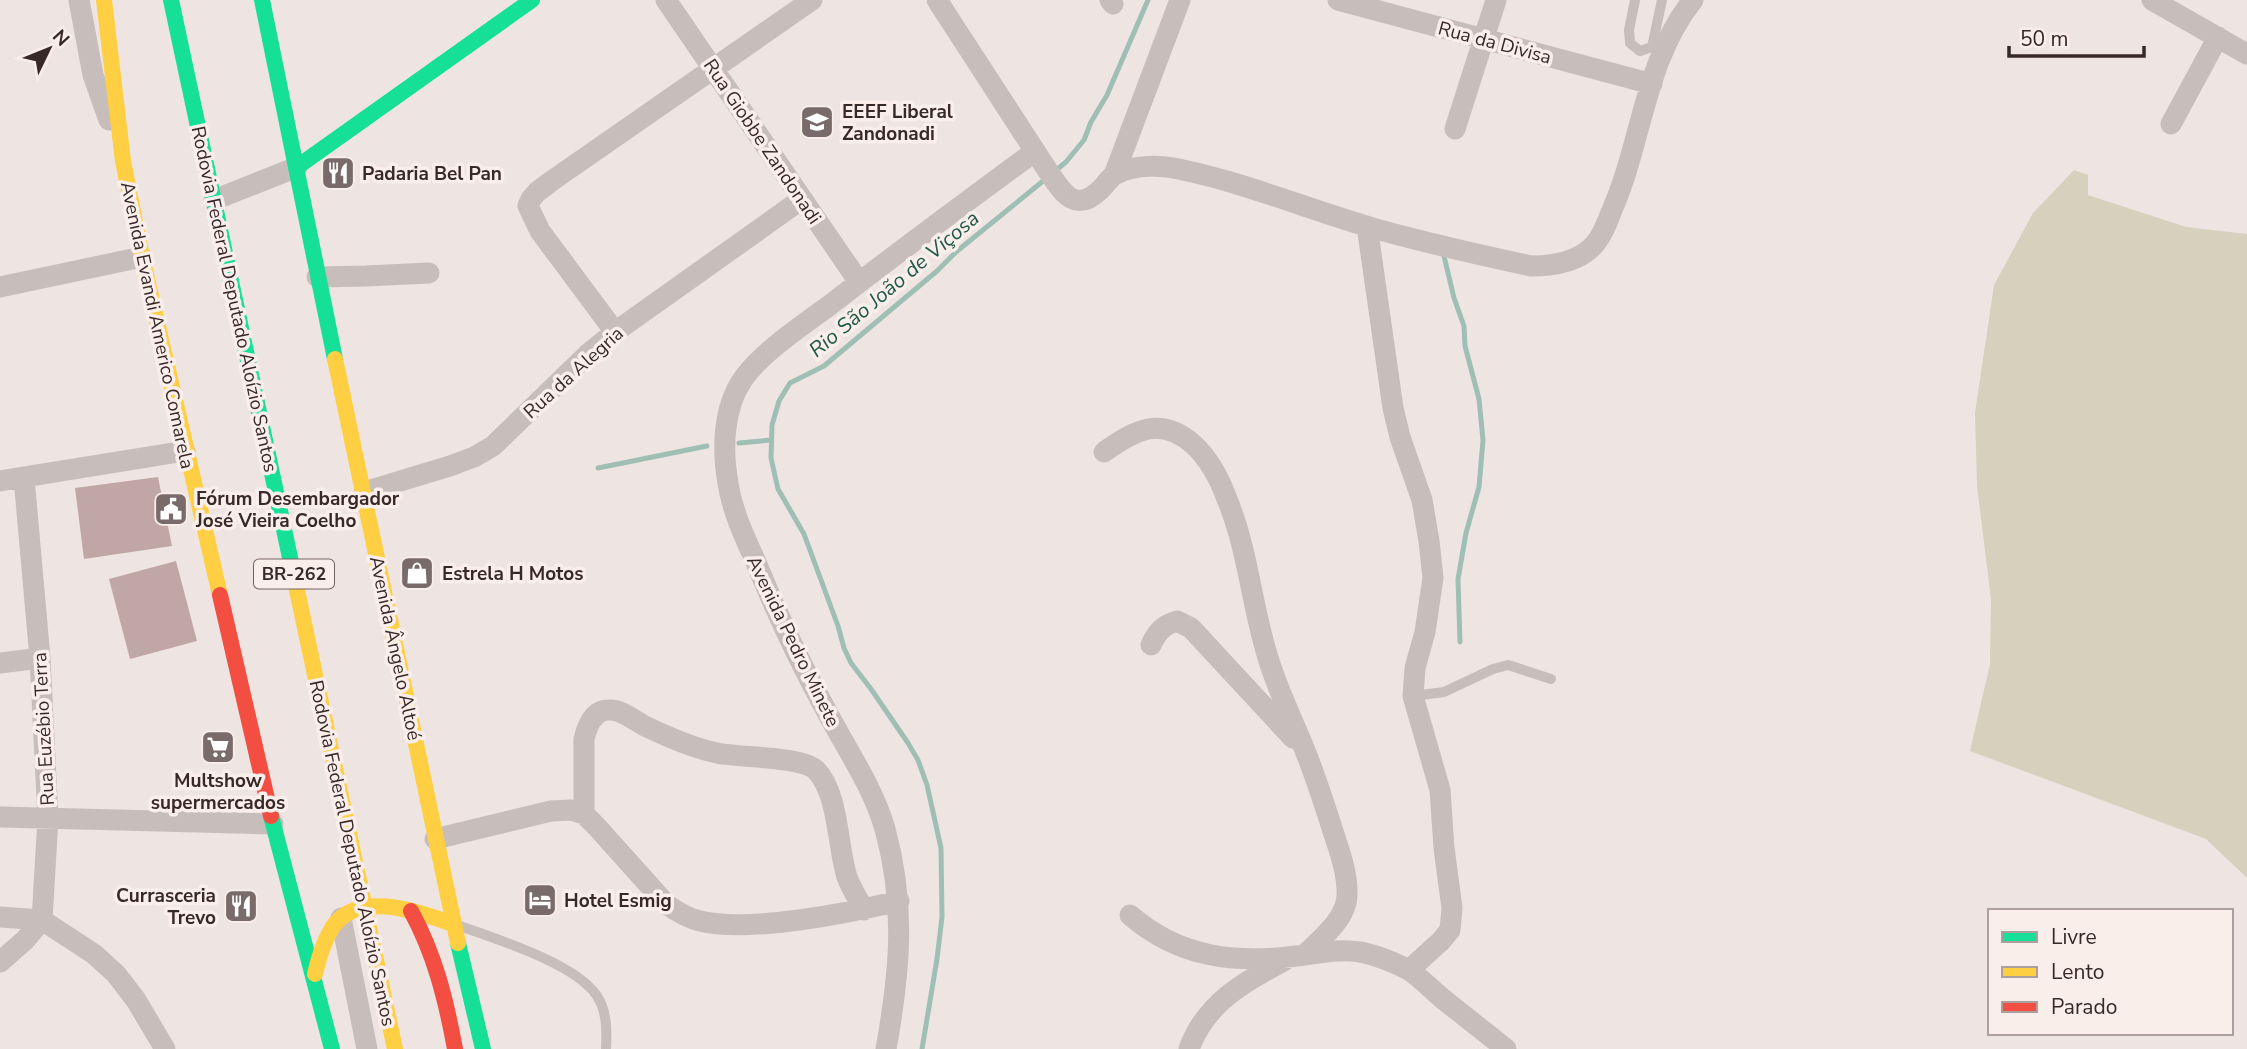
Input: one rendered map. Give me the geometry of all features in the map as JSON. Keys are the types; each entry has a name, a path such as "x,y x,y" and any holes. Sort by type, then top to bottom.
{"main road":[{"path":"104,0 123,161"},
{"name":"Rodovia Federal Deputado Aloízio Santos","path":"171,0 395,1049"},
{"name":"Avenida Ângelo Altoé","path":"262,0 435,839 484,1049"},
{"path":"297,167 532,0"},
{"name":"Avenida Evandi Americo Comarela","path":"123,161 185,451 272,824 332,1049"},
{"path":"315,978 322,944 329,930 341,918 365,906 393,906 453,924"},
{"path":"411,911 426,937 437,965 454,1049"}],"street":[{"name":"Avenida Evandi Americo Comarela","path":"79,0 93,75 123,161"},
{"name":"Rua Giobbe Zandonadi","path":"666,0 859,282"},
{"path":"615,332 560,259 531,215 528,206 531,199 553,180 812,0"},
{"path":"937,0 1064,194 1080,202 1098,191 1114,175 1180,0"},
{"name":"Rua da Divisa","path":"1338,0 1652,84"},
{"path":"1455,129 1496,0"},
{"path":"1114,175 1147,167 1176,168 1367,226 1531,266 1553,266 1574,259 1592,248 1604,229 1623,186 1652,84 1659,44 1693,0"},
{"path":"2152,0 2247,54"},
{"path":"2171,124 2218,37"},
{"name":"Avenida Pedro Minete","path":"886,1049 897,985 899,901 888,839 874,799 801,664 739,523 728,485 725,432 730,404 744,378 763,358 859,282 1040,160"},
{"path":"214,200 297,167"},
{"name":"Rua da Alegria","path":"364,492 450,466 493,446 588,354 615,332 802,199"},
{"path":"1367,226 1393,408 1422,500 1432,564 1429,609 1415,668 1413,696 1440,790 1444,855 1452,908 1450,930 1409,970"},
{"path":"0,287 142,257"},
{"path":"317,276 429,272"},
{"path":"1104,452 1136,432 1149,428 1164,428 1182,436 1204,457 1228,501 1270,664 1306,752 1339,849 1346,883 1344,911 1336,922 1298,956 1252,977 1216,1004 1202,1021 1189,1049"},
{"path":"0,481 185,451"},
{"name":"Rua Euzébio Terra","path":"24,478 40,658 48,818 42,920"},
{"path":"1151,645 1158,632 1170,623 1177,621 1191,628 1306,752"},
{"path":"0,663 40,658"},
{"path":"584,814 586,729 597,713 608,709 668,736 716,753 801,763 812,767 826,787 847,878 864,910"},
{"path":"435,839 551,811 570,810 584,814 666,904 698,921 723,925 773,923 864,910 899,901"},
{"path":"0,817 272,824"},
{"path":"1130,915 1157,936 1201,952 1242,959 1361,952 1409,970 1506,1049"},
{"path":"0,917 42,920 94,954 116,974 136,1000 165,1049"},
{"path":"341,918 367,1049"},
{"path":"0,962 25,940 42,920"}],"lane":[{"path":"1635,0 1629,30 1630,43 1640,51 1659,44 1662,0"},
{"path":"1413,696 1444,692 1493,669 1508,665 1551,679"},
{"path":"453,924 538,956 586,984 604,1010 607,1049"}],"shaded area":[{"path":"2074,170 2088,175 2088,195 2186,227 2247,234 2247,878 2206,839 1970,751 1990,664 1991,599 1977,486 1975,413 1994,285 2033,213"}],"building":[{"path":"158,477 172,546 84,559 75,488"},
{"path":"176,561 197,641 130,659 109,579"}],"waterway":[{"name":"Rio São João de Viçosa","path":"1055,171 1084,140 1107,95 1148,0"},
{"name":"Rio São João de Viçosa","path":"922,1049 942,917 941,848 927,785 918,760 908,743 851,663 844,648 804,534 778,489 771,458 772,425 779,401 790,383 824,366 1048,177"},
{"path":"1444,256 1464,326 1465,346 1479,399 1483,440 1479,487 1466,533 1458,579 1460,642"},
{"path":"739,443 771,440"},
{"path":"598,468 707,446"}],"traffic: fast":[{"path":"171,0 295,581"},
{"path":"262,0 335,359"},
{"path":"297,167 532,0"},
{"path":"271,816 332,1049"},
{"path":"458,943 483,1049"}],"traffic: slow":[{"path":"104,0 123,161 142,257 220,595"},
{"path":"335,359 458,943"},
{"path":"295,581 395,1049"},
{"path":"315,974 332,928 343,916 357,909 389,907 453,924"}],"traffic: jam":[{"path":"220,595 271,816"},
{"path":"411,911 439,978 455,1049"}],"place":[{"name":"EEEF Liberal Zandonadi","path":"817,122"},
{"name":"Padaria Bel Pan","path":"338,173"},
{"name":"Fórum Desembargador José Vieira Coelho","path":"171,509"},
{"name":"Estrela H Motos","path":"417,573"},
{"name":"Multshow supermercados","path":"218,747"},
{"name":"Hotel Esmig","path":"540,900"},
{"name":"Currasceria Trevo","path":"241,906"}]}
